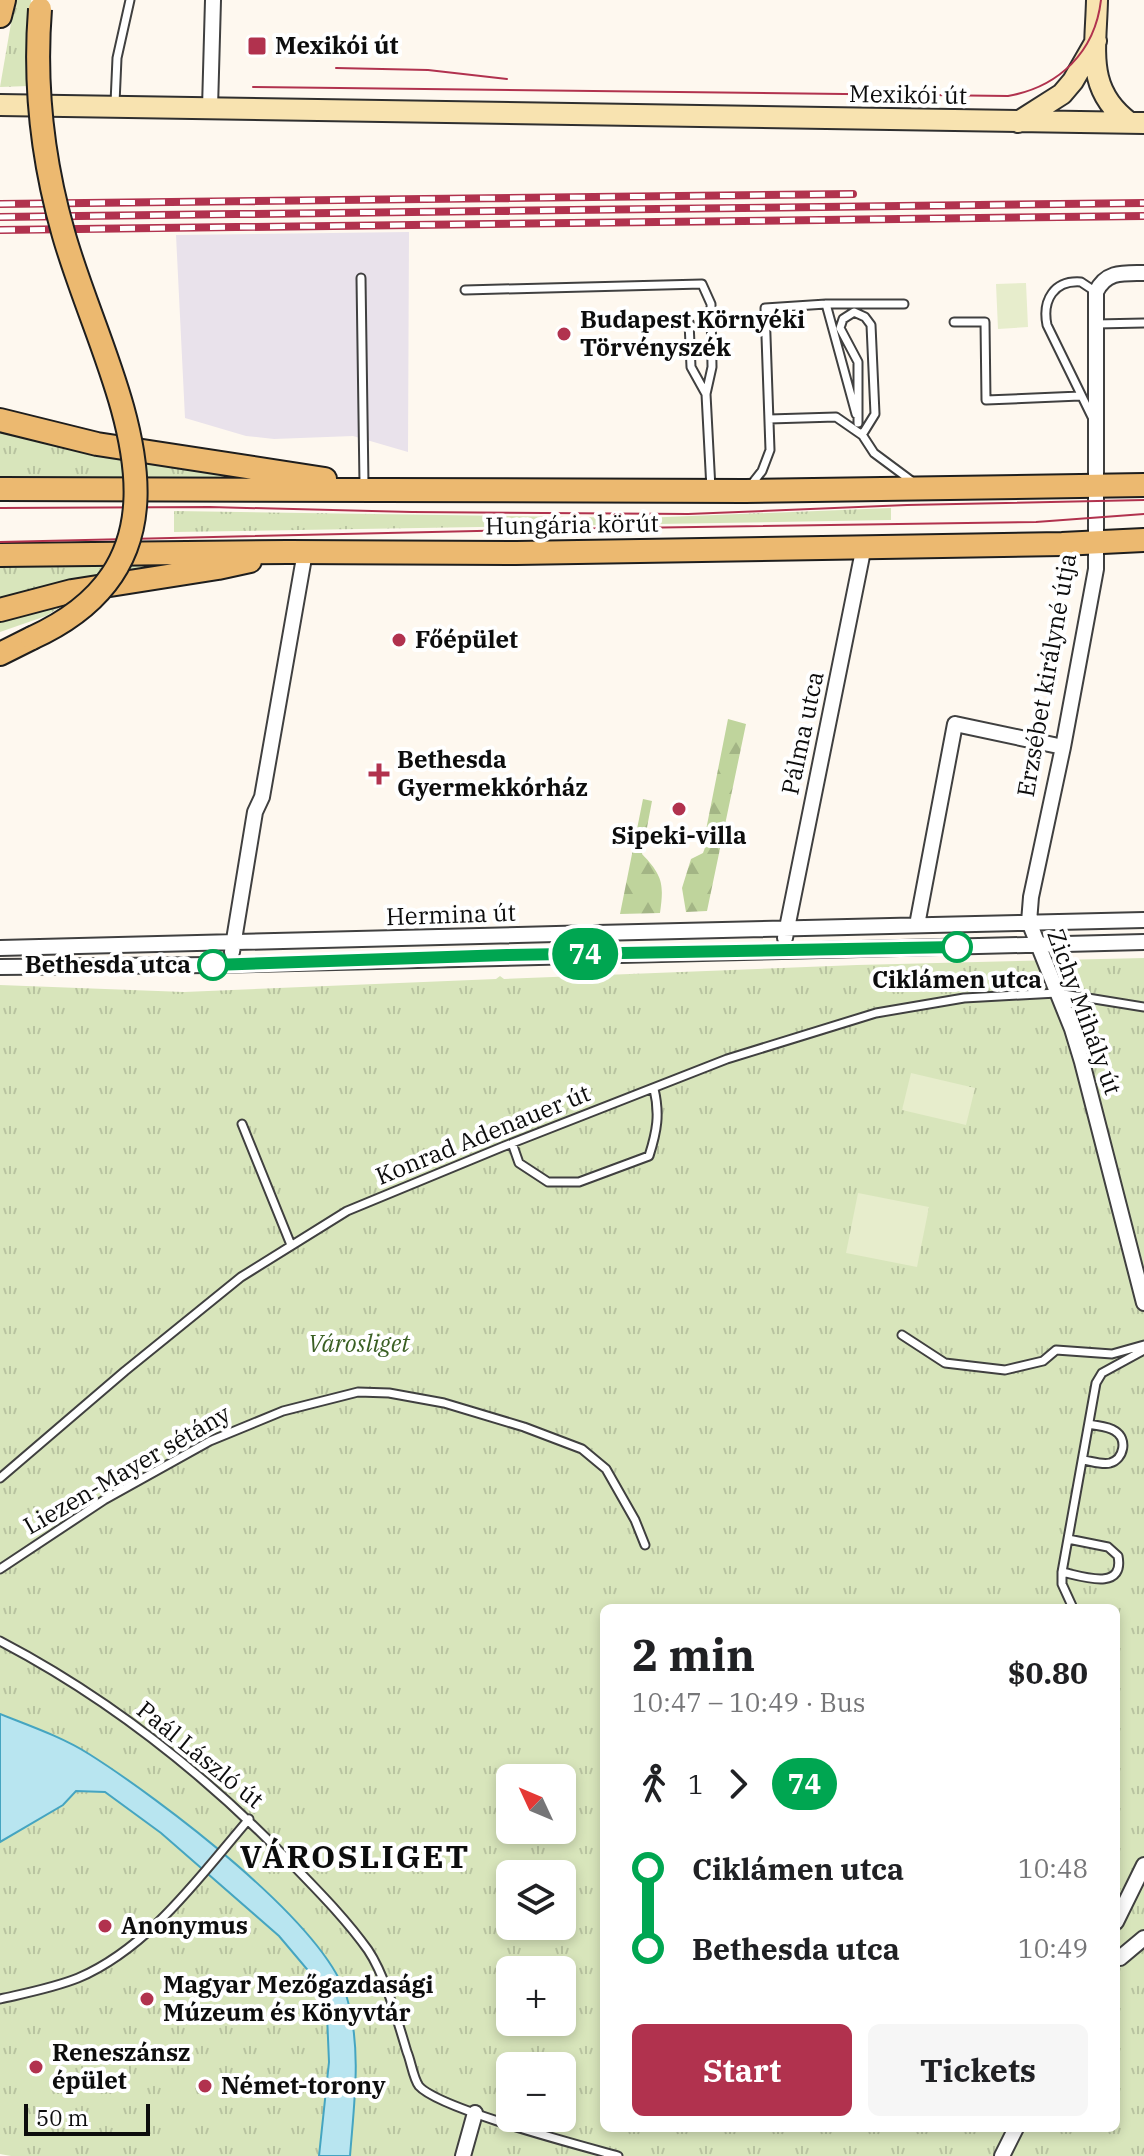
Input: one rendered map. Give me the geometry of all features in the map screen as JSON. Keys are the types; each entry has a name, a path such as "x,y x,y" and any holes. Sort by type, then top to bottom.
{"main road":[{"path":"0,16 4,0"},
{"path":"0,654 69,618 108,581 132,530 137,500 127,418 73,265 48,172 37,84 36,51 41,4"},
{"path":"0,404 40,429"},
{"path":"0,420 97,444 405,490"},
{"name":"Hungária körút","path":"0,489 745,491 1144,485"},
{"name":"Hungária körút","path":"0,555 516,553 1144,540"},
{"path":"0,610 72,591 296,552"},
{"path":"0,645 32,638"}],"street":[{"path":"210,108 213,0"},
{"path":"1097,0 1098,77 1103,95 1112,110 1137,123"},
{"path":"1018,122 1062,94 1096,41"},
{"name":"Mexikói út","path":"0,105 1137,123"},
{"path":"1096,292 1102,281 1112,275 1144,273"},
{"name":"Erzsébet királyné útja","path":"1029,922 1031,897 1096,569 1096,292"},
{"name":"Pálma utca","path":"784,951 864,546"},
{"path":"232,964 232,944 255,812 262,797 296,552"},
{"path":"917,925 955,724 1063,747"},
{"name":"Hermina út","path":"0,948 1144,920"},
{"name":"Zichy Mihály út","path":"1029,922 1072,1029 1094,1101 1144,1303"},
{"name":"Hermina út","path":"0,967 1144,942"},
{"path":"1120,1914 1144,1865"},
{"path":"1120,1958 1144,1938"},
{"path":"463,2156 475,2113"},
{"path":"1002,2156 1014,2132"}],"lane":[{"path":"115,105 117,58 130,0"},
{"path":"361,278 364,484"},
{"path":"1095,424 1047,325 1045,308 1053,291 1064,283 1081,282 1096,292"},
{"path":"465,290 702,284 711,304 712,367 706,394 711,491"},
{"path":"826,304 862,435 874,453 921,487"},
{"path":"745,491 762,471 770,450 765,308 904,304"},
{"path":"858,423 858,362 840,328 843,319 854,312 865,317 871,325 875,414 862,435"},
{"path":"689,322 691,367 706,394"},
{"path":"954,322 985,322 986,400 1080,396"},
{"path":"1096,324 1144,323"},
{"path":"769,419 836,417 862,435"},
{"name":"Konrad Adenauer út","path":"0,1478 241,1277 347,1211 512,1143 727,1059 876,1013 964,998 1057,993 1144,1007"},
{"path":"512,1143 519,1163 548,1182 579,1182 649,1156 658,1128 654,1089"},
{"path":"242,1124 291,1245"},
{"path":"902,1335 945,1363 1005,1370 1043,1361 1056,1350 1112,1354 1144,1348"},
{"path":"1071,1604 1062,1584 1062,1572 1096,1383 1102,1373 1144,1348"},
{"name":"Liezen-Mayer sétány","path":"0,1569 104,1500 210,1441 283,1411 358,1392 389,1393 444,1403 524,1427 582,1449 606,1469 635,1520 645,1545"},
{"path":"1083,1460 1109,1463 1118,1458 1123,1449 1122,1439 1116,1431 1089,1424"},
{"path":"1062,1572 1104,1580 1115,1574 1119,1567 1118,1556 1108,1547 1068,1539"},
{"name":"Paál László út","path":"0,1641 55,1671 193,1769 249,1819 339,1913 370,1953 395,2012 418,2085 436,2098 475,2113 618,2156"},
{"path":"0,1999 52,1987 104,1964 152,1927 249,1819"}],"shaded area":[{"path":"409,232 408,452 353,436 274,439 246,436 185,418 176,235"}],"green space":[{"path":"15,0 31,0 29,86 0,87"},
{"path":"1026,283 1028,327 998,329 996,284"},
{"path":"0,426 242,471 241,479 0,479"},
{"path":"891,508 891,520 174,532 174,511 642,518"},
{"path":"164,558 165,566 0,598 0,563"},
{"path":"68,602 46,616 0,632 0,621"},
{"path":"728,719 746,724 707,911 686,912 682,888 691,859 703,853 706,845 706,830"},
{"path":"643,799 652,801 642,854 660,881 660,913 620,914"},
{"name":"Városliget","path":"1144,958 1144,2156 350,2156 356,2077 352,2017 347,1998 332,1967 307,1934 235,1864 119,1774 68,1742 0,1715 0,985 184,992 496,979 500,976 504,979 857,965"},
{"path":"911,1073 975,1088 966,1125 902,1110"},
{"path":"858,1193 929,1207 917,1267 846,1253"},
{"path":"80,1789 105,1792 161,1833 279,1936 317,1981 327,2015 329,2062 319,2156 0,2154 0,1842 63,1805"}],"water":[{"path":"0,1714 79,1748 119,1774 235,1864 307,1934 332,1967 347,1998 352,2017 356,2077 350,2156 319,2156 329,2062 327,2015 317,1981 279,1936 161,1833 105,1792 76,1791 63,1805 0,1842"}],"tram line":[{"path":"253,87 1008,96 1043,85 1071,64 1091,36 1101,0"},
{"path":"336,68 428,70 507,79"},
{"path":"0,508 210,507 688,514 1144,500"},
{"path":"0,542 1036,522 1144,514"}],"railway":[{"path":"0,204 853,194"},
{"path":"0,217 1144,203"},
{"path":"0,230 1144,216"}],"bus line":[{"name":"74","path":"213,965 507,955 957,947"}],"place":[{"name":"Mexikói út","path":"257,46"},
{"name":"Budapest Környéki Törvényszék","path":"564,334"},
{"name":"Főépület","path":"399,640"},
{"name":"Bethesda Gyermekkórház","path":"379,774"},
{"name":"Sipeki-villa","path":"679,809"},
{"name":"Ciklámen utca","path":"957,947"},
{"name":"Bethesda utca","path":"213,965"},
{"name":"Anonymus","path":"105,1926"},
{"name":"Magyar Mezőgazdasági Múzeum és Könyvtár","path":"147,1999"},
{"name":"Reneszánsz épület","path":"36,2067"},
{"name":"Német-torony","path":"205,2086"}],"district":[{"name":"VÁROSLIGET","path":"355,1857"}]}
